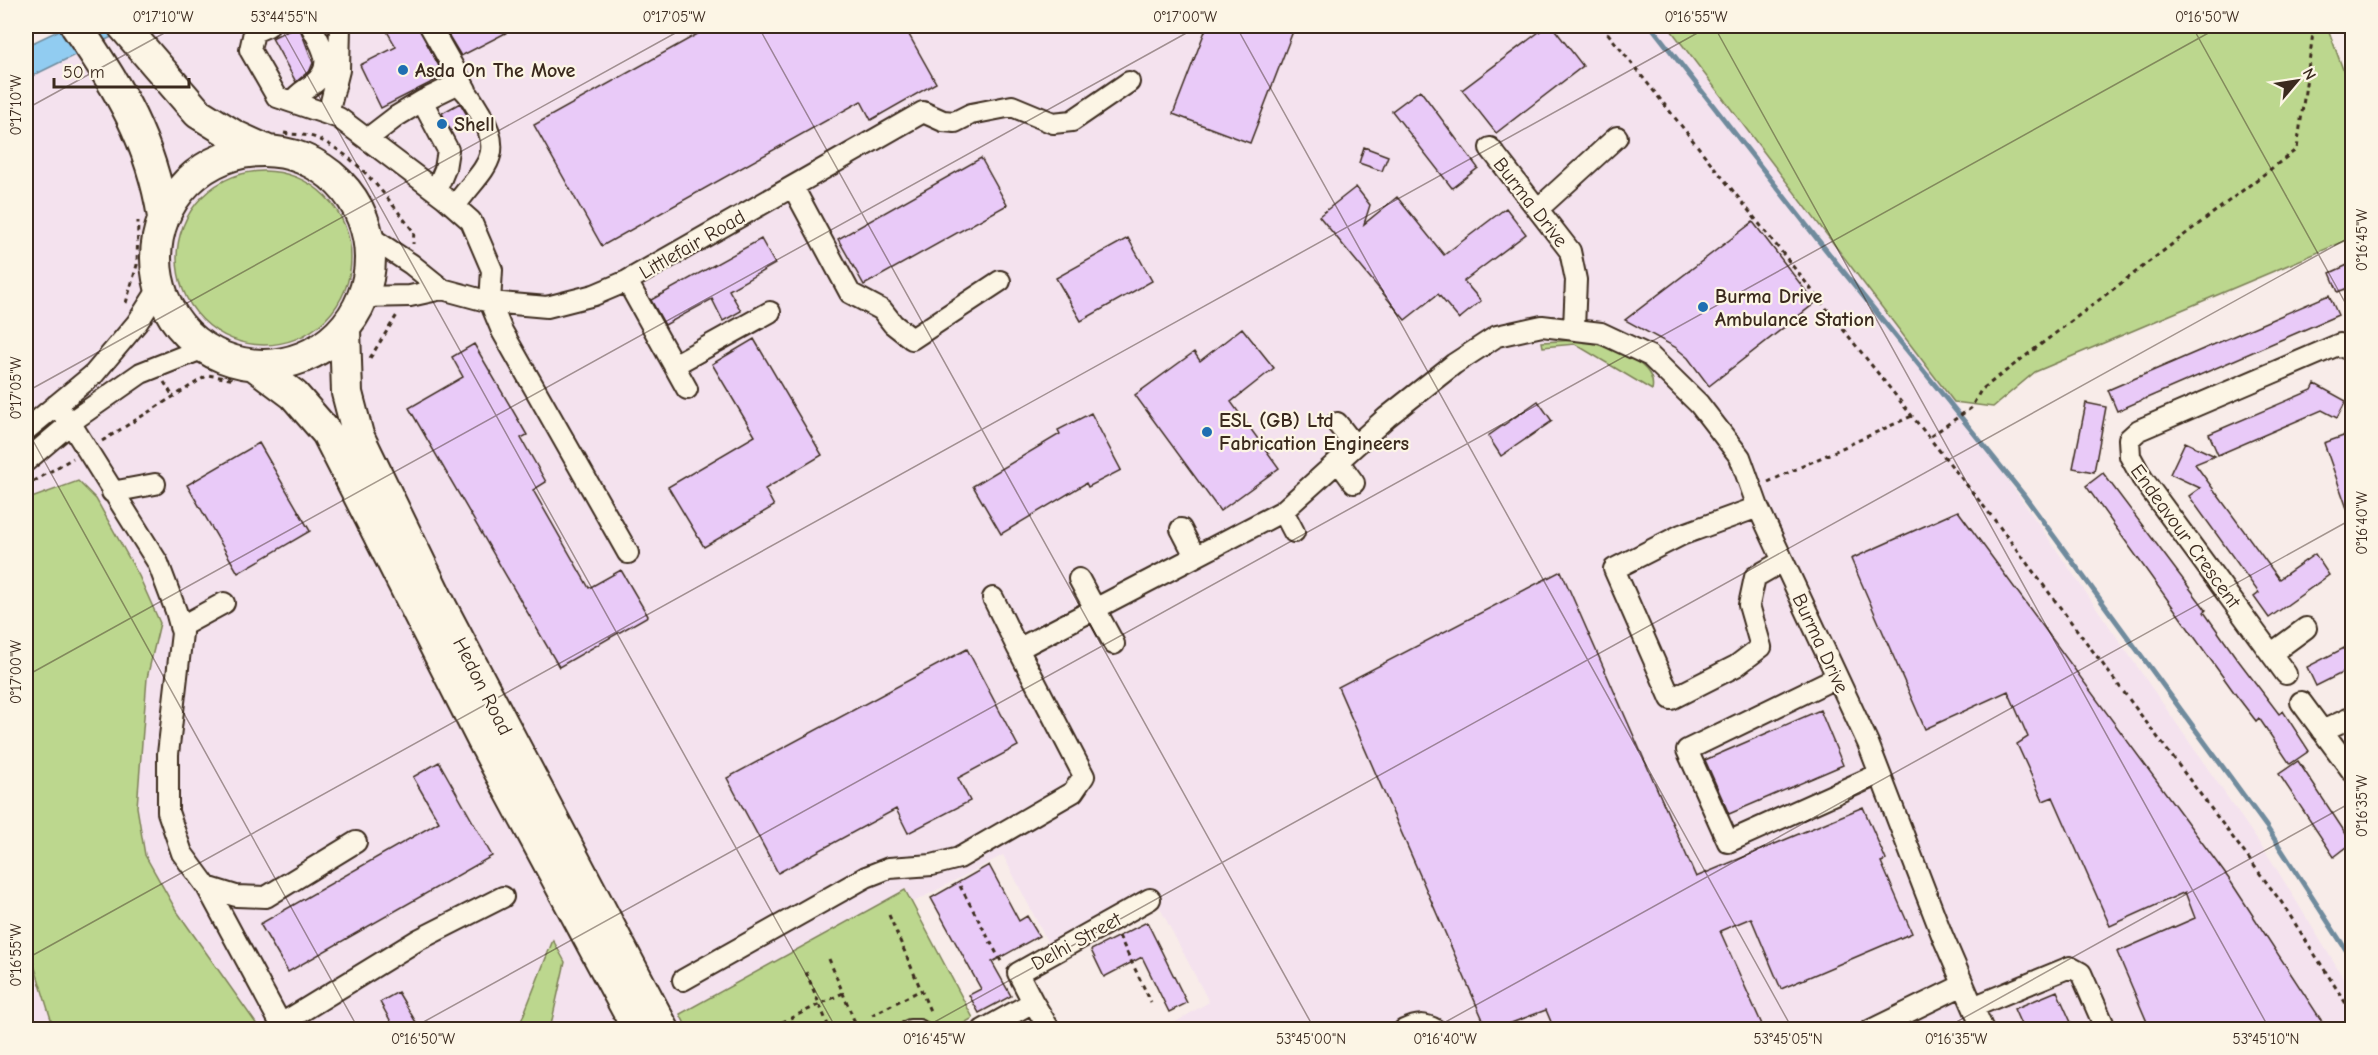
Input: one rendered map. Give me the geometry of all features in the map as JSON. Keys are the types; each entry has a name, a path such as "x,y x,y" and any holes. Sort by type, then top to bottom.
{"highway":[{"path":"58,27 103,65 150,157 151,215 160,287 170,311 185,331 204,348 228,359 249,375 314,352 345,329 362,297 368,277 367,235 358,210 345,189 332,176 271,140 235,136 198,113 123,26"},
{"path":"151,215 205,167 271,140"},
{"name":"Hedon Road","path":"345,329 346,377 351,418 358,435 436,596 664,1029"},
{"name":"Hedon Road","path":"249,375 294,395 327,433 483,741 638,1029"}],"street":[{"path":"268,26 254,32 250,50 284,99 339,118 436,191 471,221 492,270 490,302 502,331 628,553"},
{"path":"284,99 314,84 326,72 327,61 311,26"},
{"path":"328,114 339,70 340,26"},
{"path":"430,26 492,134 494,148 487,164 455,206"},
{"name":"Littlefair Road","path":"367,235 411,264 442,289 490,302 547,306 594,295 627,281 923,112 943,121 955,122 971,114 1012,106 1053,123 1072,121 1129,82"},
{"path":"367,139 396,116 422,101 457,84 466,90"},
{"path":"422,101 448,150 445,169 436,191"},
{"path":"1538,209 1617,137"},
{"name":"Burma Drive","path":"1490,148 1570,252 1576,280 1574,328"},
{"path":"793,186 850,293 882,310 912,339 1000,281"},
{"path":"627,281 687,389"},
{"path":"26,430 94,374 137,323 160,287"},
{"name":"Littlefair Road","path":"362,297 410,296 442,289"},
{"path":"674,365 770,312"},
{"name":"Burma Drive","path":"1018,649 1283,511 1388,417 1454,364 1497,336 1542,326 1601,333 1650,357 1699,404 1740,457 1755,498 1880,774 1983,1029"},
{"name":"Endeavour Crescent","path":"2286,674 2142,478 2130,456 2129,439 2139,430 2340,344 2352,351"},
{"path":"26,461 71,424 141,373 204,348"},
{"path":"56,405 71,424 158,563 182,633 168,754 168,812 182,854 207,887 283,1027 418,940 503,897"},
{"path":"1337,423 1355,446"},
{"path":"1338,461 1354,483"},
{"path":"112,492 155,484"},
{"path":"1755,498 1614,569 1671,699 1736,666 1761,647 1749,605 1755,577 1783,561"},
{"path":"1283,511 1294,532"},
{"path":"1181,529 1195,556"},
{"path":"1079,579 1114,644"},
{"path":"683,980 866,877 889,868 932,865 959,858 1073,792 1083,776 993,598"},
{"path":"180,627 224,603"},
{"path":"2272,653 2306,627"},
{"path":"1837,677 1687,750 1691,760 1728,842 1880,774"},
{"path":"2301,702 2352,771"},
{"path":"2322,731 2352,717"},
{"path":"207,887 236,897 266,897 356,842"},
{"name":"Delhi Street","path":"983,1029 1033,1002 1018,973 1150,899"},
{"path":"1973,1007 2060,969 2074,968 2083,977 2106,1029"},
{"path":"1871,1029 1964,985"},
{"path":"1033,1002 1050,1029"},
{"path":"1404,1029 1416,1024 1427,1024 1436,1029"},
{"path":"909,1029 919,1029"}],"path":[{"path":"1602,26 1931,436 2282,903 2352,1014"},
{"path":"1931,436 1971,408 1981,390 2297,149 2314,26"},
{"path":"271,140 285,134 314,137 339,149 372,179 414,232 411,264"},
{"path":"122,310 127,302 151,215"},
{"path":"346,377 356,380 410,296"},
{"path":"26,486 208,375 236,380 249,375"},
{"path":"1755,498 1914,415"},
{"path":"960,886 1002,964 1018,973"},
{"path":"889,915 930,1011"},
{"path":"1111,921 1151,1002"},
{"path":"829,959 858,1029"},
{"path":"806,972 830,1029"},
{"path":"872,1015 921,990"},
{"path":"766,1029 775,1027 843,993"}],"shaded area":[{"path":"134,26 1668,26 1954,402 2271,860 2352,992 2352,1030 1164,1029 1209,1002 1150,889 1048,943 1003,855 912,903 905,890 681,1014 688,1029 26,1030 26,79","holes":["247,172 277,172 302,179 348,234 351,263 346,288"]}],"green space":[{"path":"1668,26 2327,26 2352,94 2352,238 2035,372 1993,407 1954,402"},
{"path":"264,171 297,178 312,186 325,197 336,210 344,225 351,258 344,291 336,306 325,319 312,330 297,338 264,345 231,338 216,330 203,319 192,306 184,291 177,258 184,225 192,210 203,197 216,186 231,178"},
{"path":"1578,340 1600,345 1637,362 1652,379 1652,390 1575,344 1543,347 1542,342"},
{"path":"78,481 96,499 139,576 160,623 147,678 137,807 145,855 176,910 260,1029 54,1029 26,939 26,500"},
{"path":"905,890 973,1018 952,1030 688,1030 680,1014"},
{"path":"553,940 565,962 550,1029 518,1029"}],"water":[{"path":"68,26 134,26 26,79 26,46"}],"building":[{"path":"299,26 313,63 310,70 296,82 272,38"},
{"name":"Asda On The Move","path":"384,26 418,26 444,76 381,108 360,65 396,47"},
{"path":"443,26 519,26 461,56"},
{"path":"712,26 904,26 936,83 871,120 861,101 602,246 534,125"},
{"path":"1207,26 1295,26 1250,143 1173,114"},
{"path":"1547,26 1552,26 1583,66 1496,133 1462,90"},
{"path":"1420,90 1478,168 1452,188 1392,111"},
{"path":"460,103 470,120 451,131 442,113"},
{"path":"1364,147 1388,156 1382,171 1359,163"},
{"path":"981,158 1007,205 864,285 838,239"},
{"path":"1356,187 1370,205 1364,224 1397,197 1444,255 1506,208 1526,234 1464,281 1481,301 1459,319 1438,294 1405,320 1319,216"},
{"path":"1753,222 1815,303 1709,386 1688,358 1675,347 1625,320"},
{"path":"1128,238 1152,281 1081,321 1056,278"},
{"path":"761,239 775,264 729,290 741,311 723,321 712,299 665,325 651,300"},
{"path":"2352,263 2352,286 2338,292 2330,273"},
{"path":"2329,295 2338,315 2117,411 2108,390"},
{"name":"ESL (GB) Ltd Fabrication Engineers","path":"1242,328 1274,368 1231,402 1279,468 1220,511 1135,395 1194,352 1200,361"},
{"path":"754,339 822,455 765,489 774,506 704,547 668,487 755,436 712,364"},
{"path":"474,344 527,435 521,438 546,482 533,490 589,588 621,570 648,616 559,667 409,408 463,377 452,357"},
{"path":"2315,384 2346,401 2337,418 2322,410 2218,455 2209,434 2312,390"},
{"path":"1538,401 1552,421 1501,456 1488,436"},
{"path":"2086,403 2106,407 2094,472 2073,468"},
{"path":"1091,413 1121,470 1088,487 1086,483 1001,534 973,486 1060,434 1058,430"},
{"path":"2346,435 2352,453 2352,516 2350,517 2324,443"},
{"path":"2185,442 2215,456 2195,464 2279,579 2315,554 2329,575 2269,618 2254,597 2259,593 2189,496 2200,488 2170,474"},
{"path":"259,443 310,531 238,573 187,485"},
{"path":"2103,473 2206,610 2204,612 2235,656 2279,714 2283,711 2309,751 2290,764 2259,718 2256,721 2236,695 2086,486"},
{"path":"1958,511 2229,879 2327,1029 2150,1029 2117,952 2195,918 2185,892 2110,926 2053,797 2043,801 2017,744 2028,737 2008,691 1925,729 1851,559"},
{"path":"1561,571 1696,877 1863,807 1886,860 1881,862 1912,933 1781,989 1751,918 1720,931 1764,1029 1554,1029 1546,1010 1495,1029 1487,1029 1338,687"},
{"path":"2352,644 2352,668 2316,686 2307,667"},
{"path":"967,649 1018,746 958,778 970,801 908,833 896,809 778,873 727,778"},
{"path":"1820,710 1843,765 1729,814 1705,760"},
{"path":"2298,761 2352,843 2334,857 2279,774"},
{"path":"439,762 492,856 288,972 260,924 439,822 413,777"},
{"path":"989,865 1019,921 1027,916 1039,936 992,962 1011,996 979,1013 969,995 981,989 931,898"},
{"path":"1147,922 1187,1003 1169,1012 1142,957 1104,977 1091,950"},
{"path":"2057,991 2074,1029 2023,1029 2014,1009"},
{"path":"398,992 420,1029 395,1029 380,1002"}],"waterway":[{"path":"1651,26 1818,240 2023,494 2266,826 2352,959"}],"place":[{"name":"Asda On The Move","path":"403,70"},
{"name":"Shell","path":"442,124"},
{"name":"Burma Drive Ambulance Station","path":"1703,307"},
{"name":"ESL (GB) Ltd Fabrication Engineers","path":"1207,432"}]}
